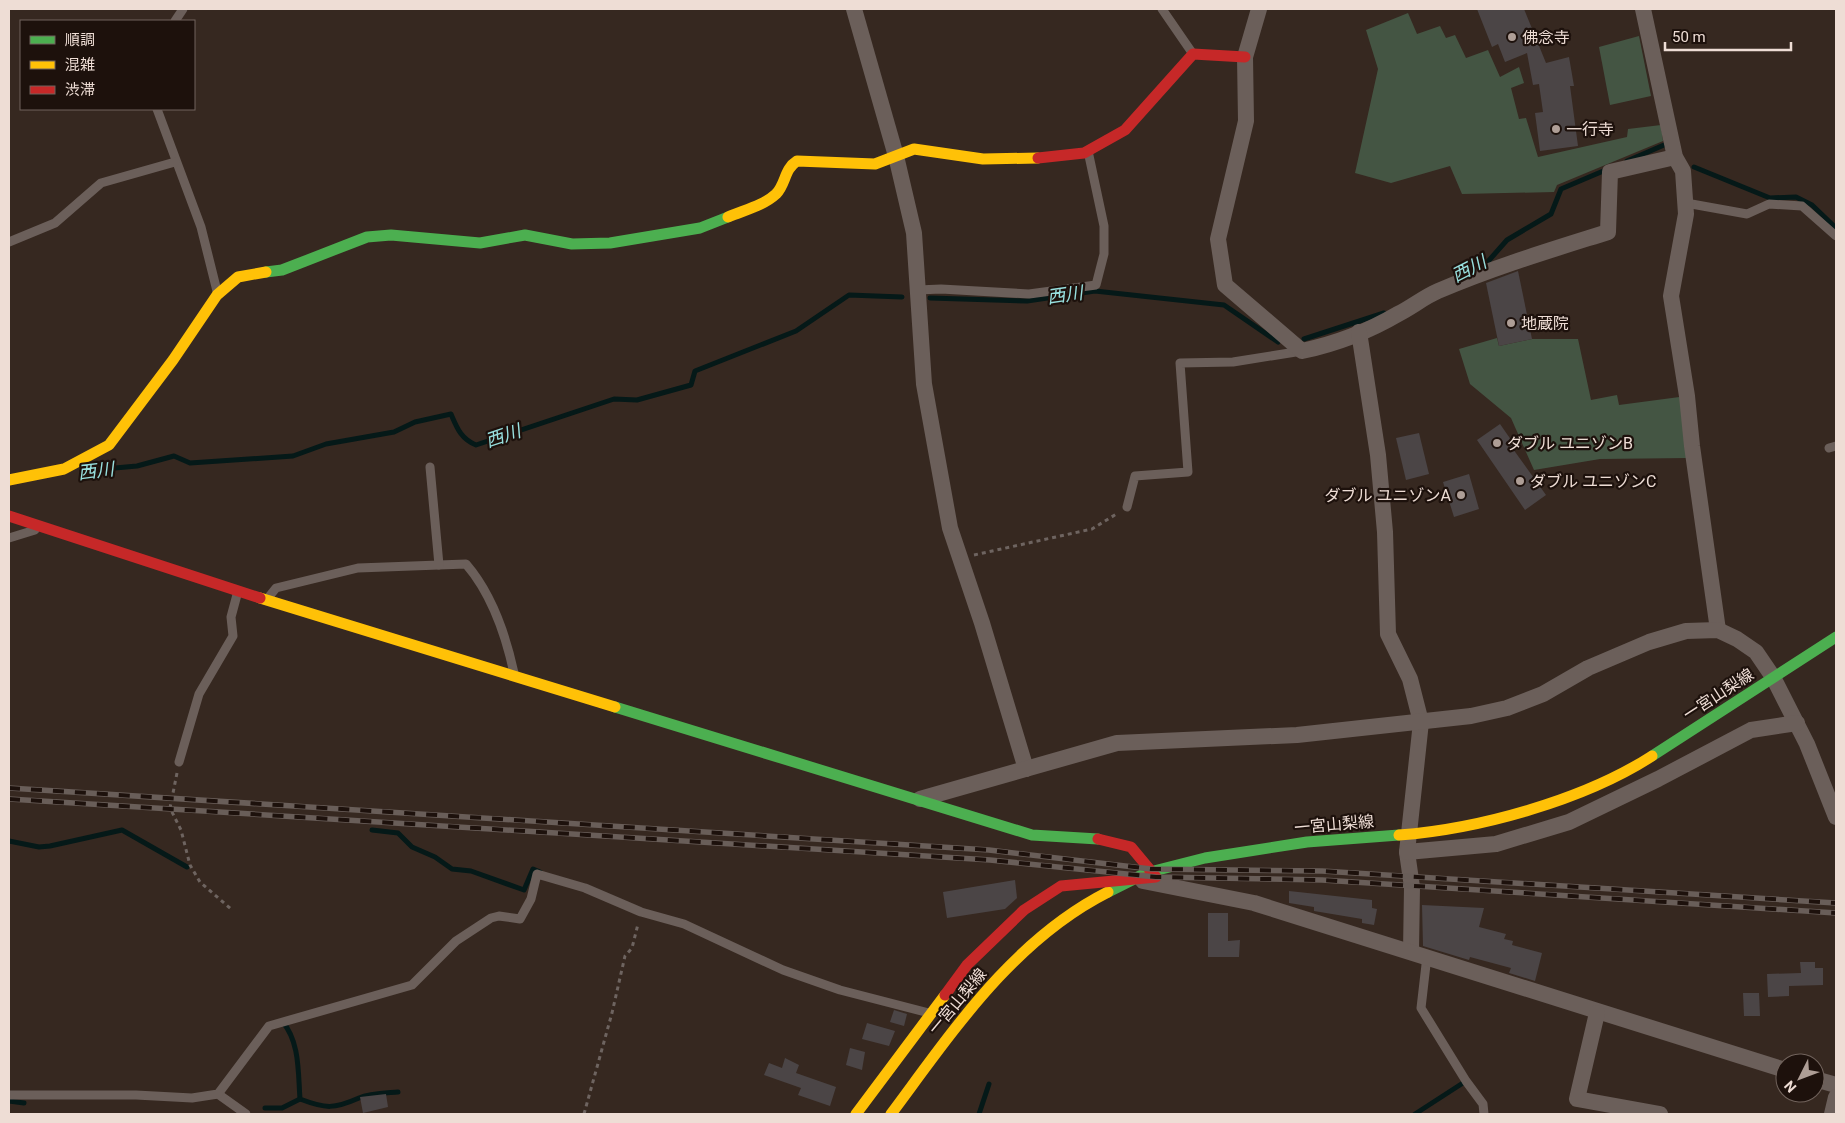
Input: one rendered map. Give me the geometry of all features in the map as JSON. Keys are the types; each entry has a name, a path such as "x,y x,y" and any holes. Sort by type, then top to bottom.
{"street":[{"path":"854,9 896,156 914,233 924,384 950,528 1026,769"},
{"path":"1259,9 1245,57 1246,121 1218,239 1225,285 1302,351 1329,345 1397,315 1436,292 1515,260 1608,232 1610,172 1675,157"},
{"path":"1643,9 1675,157 1683,171 1686,214 1671,296 1687,396 1692,446 1718,630"},
{"path":"9,480 64,469 109,445 174,360 217,295 238,277 282,270 367,237 392,235 480,243 525,235 572,244 610,243 700,228 762,203 777,193 789,166 796,161 875,164 914,149 983,159 1031,158 1088,151 1125,130 1194,54 1245,57"},
{"path":"1359,332 1378,455 1385,532 1388,634 1410,679 1420,722 1407,852 1412,887 1411,952"},
{"path":"9,516 238,591 920,799 1032,835 1116,842 1130,846 1156,876 1061,886 1024,910 967,966 856,1114"},
{"path":"920,799 1117,743 1297,735 1471,716 1507,708 1543,694 1588,668 1649,642 1686,631 1718,630 1737,639 1756,652 1773,677 1797,723 1836,817"},
{"name":"一宮山梨線","path":"891,1114 975,1002 1009,966 1053,927 1090,901 1146,873 1206,858 1307,842 1425,833 1498,818 1578,793 1641,763 1836,637"},
{"path":"1407,852 1496,844 1569,822 1658,779 1751,730 1797,723"},
{"path":"1137,879 1254,903 1427,956 1597,1013 1775,1067"},
{"path":"1597,1013 1577,1099 1660,1114"},
{"path":"1832,1114 1836,1097"}],"lane":[{"path":"176,20 183,9"},
{"path":"1162,9 1194,54"},
{"path":"157,110 175,162 201,227 217,295"},
{"path":"918,290 941,288 1029,294 1096,285 1104,254 1104,226 1088,151"},
{"path":"9,242 54,223 101,184 175,162"},
{"path":"1686,203 1747,214 1769,204 1802,206 1836,236"},
{"path":"1127,507 1135,476 1188,472 1180,363 1233,362 1302,351"},
{"path":"430,467 439,565"},
{"path":"9,538 43,528"},
{"path":"267,600 276,588 358,568 466,564 480,580 508,648 514,676"},
{"path":"179,762 199,694 234,636 230,617 238,591"},
{"path":"218,1094 269,1026 412,985 456,942 491,918 499,916 520,919 531,899 537,874 585,888 641,912 684,924 783,970 840,990 932,1014"},
{"path":"1427,956 1421,1008 1466,1081 1483,1104 1484,1114"},
{"path":"9,1095 136,1095 192,1098 218,1094 246,1114"}],"path":[{"path":"960,558 1092,528 1127,507"},
{"path":"179,762 170,808 180,830 190,865 200,882 231,909"},
{"path":"584,1114 612,1013 625,956 632,948 641,912"}],"green space":[{"path":"1408,13 1417,34 1440,26 1446,38 1455,35 1466,58 1488,50 1500,77 1519,67 1524,83 1511,88 1519,119 1526,118 1538,157 1627,137 1628,129 1661,125 1663,141 1557,185 1554,192 1462,194 1450,166 1391,183 1355,173 1378,69 1366,30"},
{"path":"1639,36 1651,96 1610,105 1599,47"},
{"path":"1497,338 1499,346 1532,339 1578,339 1591,400 1617,395 1619,405 1687,396 1688,458 1600,459 1534,470 1511,418 1470,384 1459,349"}],"building":[{"path":"1477,9 1524,9 1546,63 1569,57 1574,86 1570,86 1578,146 1540,151 1535,113 1543,112 1539,84 1533,85 1527,53 1505,62 1498,44 1492,47"},
{"path":"1518,271 1532,339 1499,346 1486,283"},
{"name":"ダブル ユニゾンC","path":"1500,424 1516,447 1513,449 1546,495 1525,510 1477,440"},
{"path":"1419,433 1429,474 1406,480 1396,438"},
{"name":"ダブル ユニゾンA","path":"1469,474 1479,509 1454,517 1443,482"},
{"path":"1015,880 1017,898 1005,909 947,918 943,892"},
{"path":"1289,891 1372,900 1372,908 1377,909 1374,925 1362,923 1362,919 1314,911 1314,907 1289,903"},
{"path":"1422,905 1484,908 1479,927 1506,934 1504,939 1513,941 1512,945 1542,953 1535,981 1509,973 1511,968 1470,957 1469,960 1423,946"},
{"path":"1208,913 1228,913 1228,941 1240,940 1239,957 1208,957"},
{"path":"1800,962 1815,962 1815,968 1823,968 1823,985 1789,986 1789,996 1768,997 1767,974 1801,973"},
{"path":"1743,993 1759,993 1760,1016 1744,1016"},
{"path":"894,1010 907,1014 904,1026 890,1022"},
{"path":"867,1023 895,1031 889,1046 862,1039"},
{"path":"850,1048 865,1052 862,1070 846,1065"},
{"path":"785,1058 799,1065 796,1073 836,1087 830,1106 798,1095 801,1088 764,1075 769,1063 782,1068"},
{"path":"386,1094 388,1107 363,1113 360,1097"}],"waterway":[{"name":"西川","path":"1627,161 1664,145"},
{"name":"西川","path":"1694,167 1770,198 1796,197 1812,205 1836,228"},
{"name":"西川","path":"1484,266 1507,240 1551,214 1561,189 1608,169"},
{"name":"西川","path":"930,298 1027,301 1095,291 1224,305 1278,342"},
{"name":"西川","path":"82,471 137,466 174,456 190,463 293,456 326,444 394,432 415,422 451,414 463,436 476,445 614,399 637,400 691,385 695,371 796,331 849,295 902,297"},
{"name":"西川","path":"1304,339 1384,313"},
{"path":"9,841 39,847 50,846 122,830 187,867"},
{"path":"372,830 398,833 412,847 435,857 452,869 471,871 524,890 533,869 540,872"},
{"path":"282,1021 288,1029 295,1048 300,1099 317,1105 336,1106 363,1096 398,1092"},
{"path":"1415,1114 1466,1081"},
{"path":"979,1114 989,1084"},
{"path":"265,1108 282,1108 300,1099"},
{"path":"9,1101 24,1103"}],"railway":[{"path":"9,788 989,850 1151,869 1322,871 1836,903"},
{"path":"9,799 990,860 1156,877 1322,880 1836,913"}],"traffic: fast":[{"path":"266,272 282,270 367,237 391,235 480,243 525,235 572,244 610,243 700,228 728,217"},
{"path":"1652,756 1836,637"},
{"path":"615,707 1032,835 1098,839"},
{"path":"1108,892 1146,873 1205,858 1307,842 1399,835"}],"traffic: slow":[{"path":"728,217 759,205 776,194 782,186 787,172 797,161 875,164 914,149 983,159 1038,158"},
{"path":"9,480 64,469 109,445 173,360 217,295 238,277 266,272"},
{"path":"260,598 615,707"},
{"path":"1399,835 1463,826 1530,810 1595,786 1625,772 1652,756"},
{"path":"891,1114 962,1020 1014,961 1043,935 1074,912 1108,892"},
{"path":"856,1114 945,995"}],"traffic: jam":[{"path":"1038,158 1084,153 1125,130 1193,54 1245,57"},
{"path":"9,516 260,598"},
{"path":"945,995 967,965 1024,910 1061,886 1156,877 1131,847 1098,839"}],"place":[{"name":"佛念寺","path":"1512,37"},
{"name":"一行寺","path":"1556,129"},
{"name":"地蔵院","path":"1511,323"},
{"name":"ダブル ユニゾンB","path":"1497,443"},
{"name":"ダブル ユニゾンC","path":"1520,481"},
{"name":"ダブル ユニゾンA","path":"1461,495"}]}
